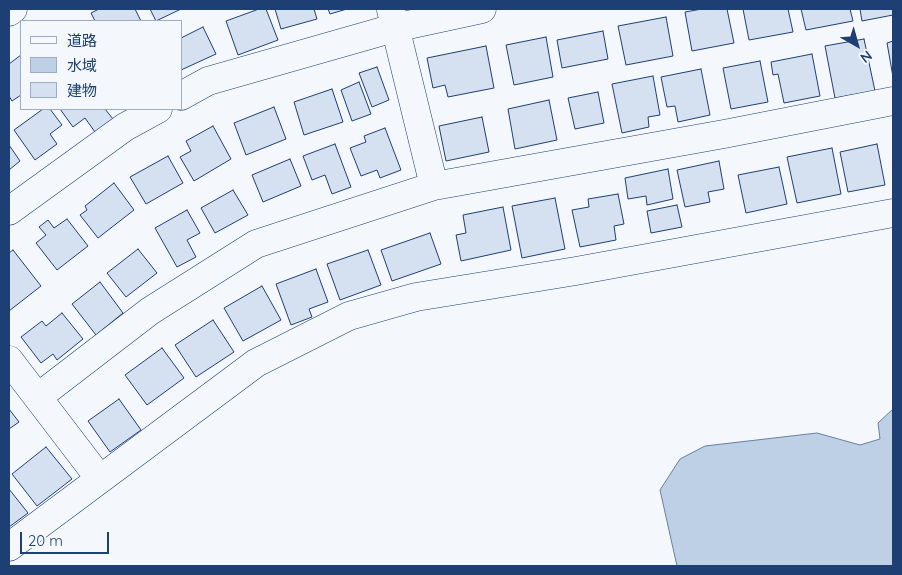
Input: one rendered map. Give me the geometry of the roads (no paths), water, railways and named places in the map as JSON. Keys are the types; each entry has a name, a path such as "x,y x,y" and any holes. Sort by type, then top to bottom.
{"street":[{"path":"9,12 13,9"},
{"path":"182,95 208,81 393,18 482,9"},
{"path":"393,18 434,186"},
{"path":"38,398 150,311 256,244 434,186 724,134 893,101"},
{"path":"9,211 125,127 156,110"},
{"path":"9,547 256,363 349,316 416,297 576,271 893,213"},
{"path":"9,360 100,479"}],"water":[{"path":"893,409 893,566 677,566 660,490 680,459 705,446 817,433 860,445 880,439 878,423"}]}
